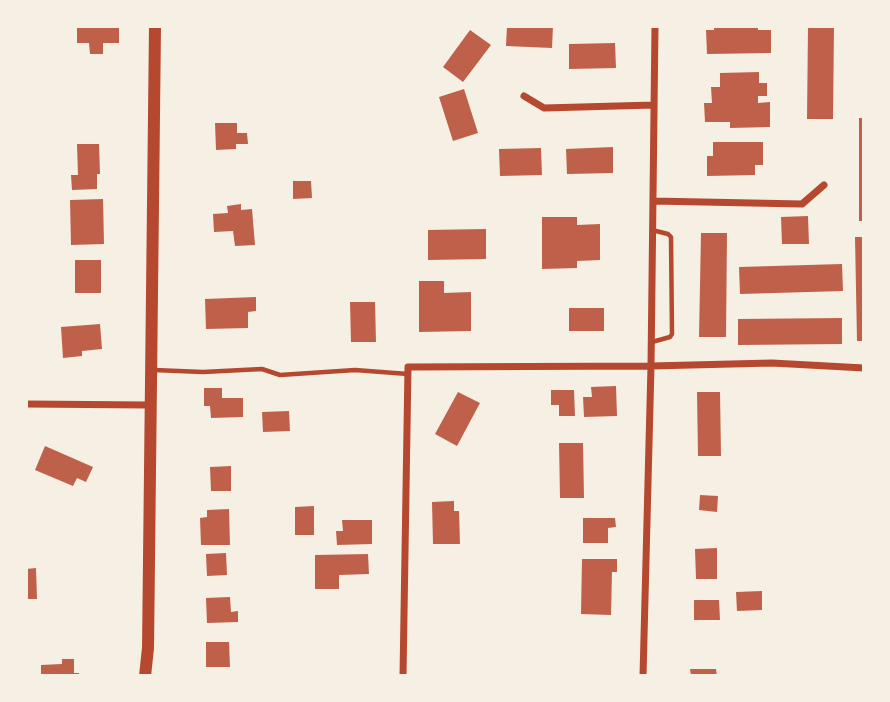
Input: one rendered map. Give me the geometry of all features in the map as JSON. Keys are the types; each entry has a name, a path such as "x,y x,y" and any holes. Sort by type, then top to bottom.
{"main road":[{"path":"145,676 148,648 155,26"},
{"path":"148,648 155,676"}],"street":[{"path":"642,676 651,366 655,26"},
{"path":"524,96 544,108 654,105"},
{"path":"653,201 802,204 824,185"},
{"path":"403,676 408,370 772,363 864,368"},
{"path":"26,404 149,405"}],"lane":[{"path":"651,342 666,339 672,334 671,237 652,230"},
{"path":"150,370 203,372 262,369 280,375 408,370"}],"building":[{"path":"77,26 119,26 119,43 103,43 103,54 90,54 89,43 77,43"},
{"path":"507,26 553,26 552,48 506,46"},
{"path":"714,26 758,26 758,30 771,30 771,53 707,54 706,30 714,30"},
{"path":"808,26 834,26 833,119 807,119"},
{"path":"470,30 491,45 463,82 443,67"},
{"path":"615,43 616,68 569,69 569,44"},
{"path":"759,72 759,83 767,83 767,96 758,96 758,103 770,102 770,127 730,128 730,122 705,122 704,103 712,103 711,87 720,87 720,73"},
{"path":"464,89 478,133 453,141 439,97"},
{"path":"859,118 864,118 864,221 859,221"},
{"path":"215,123 237,123 237,133 247,133 248,144 236,144 236,149 216,150"},
{"path":"713,142 763,142 763,165 755,165 755,175 707,176 707,156 713,156"},
{"path":"77,144 99,144 100,174 97,174 97,189 72,190 71,175 78,175"},
{"path":"613,147 613,173 567,174 566,149"},
{"path":"541,148 542,175 500,176 499,149"},
{"path":"293,181 311,181 312,198 293,199"},
{"path":"103,199 104,244 71,245 70,200"},
{"path":"241,204 241,210 252,209 255,245 235,246 233,231 214,232 213,214 228,213 227,206"},
{"path":"808,216 809,244 782,244 781,217"},
{"path":"542,217 577,217 577,225 600,224 600,260 577,261 577,268 542,269"},
{"path":"486,229 486,259 428,260 428,230"},
{"path":"701,233 727,233 726,337 699,337"},
{"path":"855,237 864,237 864,341 857,341"},
{"path":"75,260 101,260 101,293 75,293"},
{"path":"842,264 843,291 740,294 739,267"},
{"path":"419,281 444,281 444,293 471,292 471,331 419,332"},
{"path":"256,297 256,311 248,312 248,328 206,329 205,299"},
{"path":"350,302 375,302 376,342 351,342"},
{"path":"569,308 604,308 604,331 569,331"},
{"path":"842,318 842,344 738,345 738,319"},
{"path":"100,324 102,349 82,351 82,356 63,358 61,327"},
{"path":"616,386 617,416 584,417 583,397 592,397 591,387"},
{"path":"204,388 222,388 222,398 243,398 243,417 211,418 210,406 204,406"},
{"path":"551,390 574,390 575,416 559,416 559,405 551,405"},
{"path":"458,392 480,403 457,446 435,434"},
{"path":"697,392 720,392 721,456 698,456"},
{"path":"289,411 290,431 263,432 262,412"},
{"path":"559,443 583,443 584,498 560,498"},
{"path":"45,446 93,467 86,482 77,478 73,486 35,470"},
{"path":"231,466 231,491 211,491 210,467"},
{"path":"700,495 718,496 717,512 699,510"},
{"path":"454,501 454,511 459,511 460,544 433,544 432,502"},
{"path":"314,506 314,535 295,535 295,507"},
{"path":"229,509 230,545 201,545 200,518 207,517 207,510"},
{"path":"583,518 615,518 616,527 608,528 608,543 583,543"},
{"path":"342,520 372,520 372,544 337,545 336,531 343,531"},
{"path":"717,548 717,579 696,579 695,549"},
{"path":"226,553 227,575 207,576 206,554"},
{"path":"368,554 369,574 339,575 339,589 315,589 315,555"},
{"path":"582,559 617,559 617,572 612,572 611,615 581,614"},
{"path":"36,568 37,599 26,599 26,569"},
{"path":"762,591 762,610 737,611 736,592"},
{"path":"230,597 231,612 238,611 238,622 207,623 206,598"},
{"path":"694,600 719,600 720,620 694,620"},
{"path":"206,642 229,642 230,667 206,667"},
{"path":"62,659 74,659 74,673 79,673 79,676 41,676 41,665 62,664"},
{"path":"690,669 716,669 717,676 691,676"}]}
